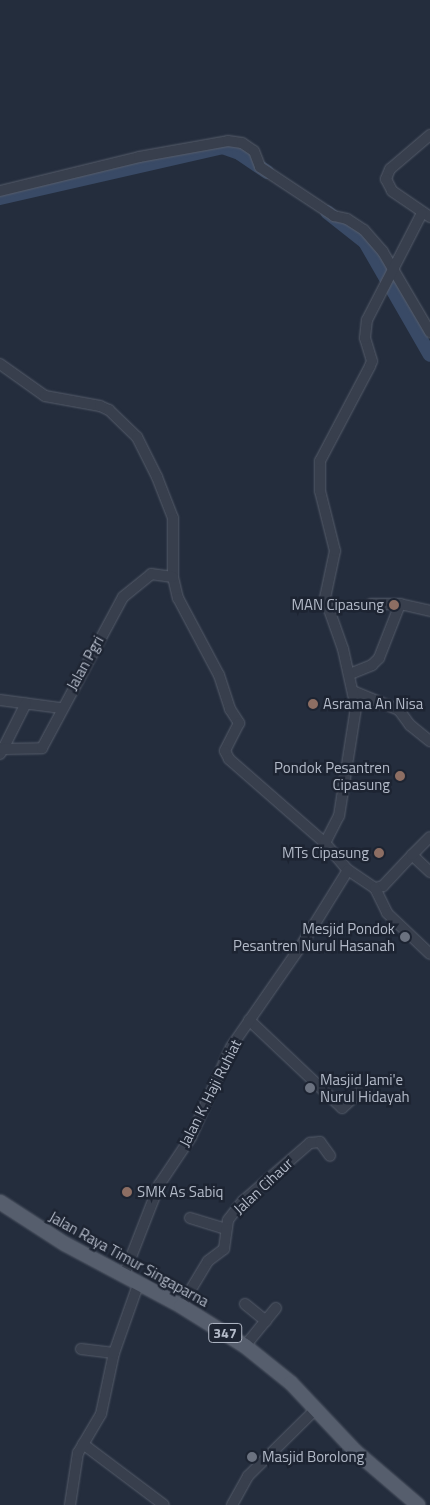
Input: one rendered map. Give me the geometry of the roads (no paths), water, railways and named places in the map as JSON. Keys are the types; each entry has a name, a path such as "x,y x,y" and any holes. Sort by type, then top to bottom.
{"main road":[{"name":"Jalan Raya Timur Singaparna","path":"0,1202 66,1244 139,1282 245,1346 277,1370 355,1451 418,1505"}],"street":[{"path":"325,843 338,816 356,716 350,674 325,598 335,551 320,491 319,468 323,451 372,361 365,330 383,285 426,215 392,191 386,179 390,169 430,135"},
{"path":"0,191 139,157 228,141 248,147 254,151 260,167 334,216 347,219 364,230 430,332"},
{"path":"0,364 45,396 100,406 109,410 137,437 157,477 173,518 173,577 178,598 219,675 230,709 239,722 225,751 229,759 325,843 348,870 375,888 387,913 430,954"},
{"name":"Jalan Pgri","path":"1,751 42,748 61,708 123,597 151,574 173,577"},
{"path":"371,604 400,604 430,611"},
{"path":"350,674 372,665 379,658 400,604"},
{"path":"353,691 399,710 410,725 430,740"},
{"path":"0,700 61,708"},
{"path":"1,751 26,703"},
{"path":"375,888 383,886 430,837"},
{"path":"412,855 430,872"},
{"name":"Jalan K. Haji Ruhiat","path":"124,1274 159,1185 191,1137 216,1076 250,1020 301,946 348,870"},
{"path":"250,1020 342,1108 362,1090"},
{"name":"Jalan Cihaur","path":"181,1306 208,1261 224,1249 226,1228 243,1201 310,1143 320,1142 330,1156"},
{"path":"190,1218 226,1228"},
{"path":"70,1505 77,1458 101,1414 114,1352 139,1282"},
{"path":"245,1304 266,1321"},
{"path":"245,1346 276,1308"},
{"path":"82,1349 114,1352"},
{"path":"232,1505 248,1476 316,1409"},
{"path":"83,1444 164,1505"}],"waterway":[{"path":"0,198 222,147 239,153 267,172"},
{"path":"327,212 365,242 430,355"}],"place":[{"name":"MAN Cipasung","path":"394,605"},
{"name":"Asrama An Nisa","path":"313,704"},
{"name":"Pondok Pesantren Cipasung","path":"400,776"},
{"name":"MTs Cipasung","path":"379,853"},
{"name":"Mesjid Pondok Pesantren Nurul Hasanah","path":"405,937"},
{"name":"Masjid Jami'e Nurul Hidayah","path":"310,1088"},
{"name":"SMK As Sabiq","path":"127,1192"},
{"name":"Masjid Borolong","path":"252,1457"}]}
